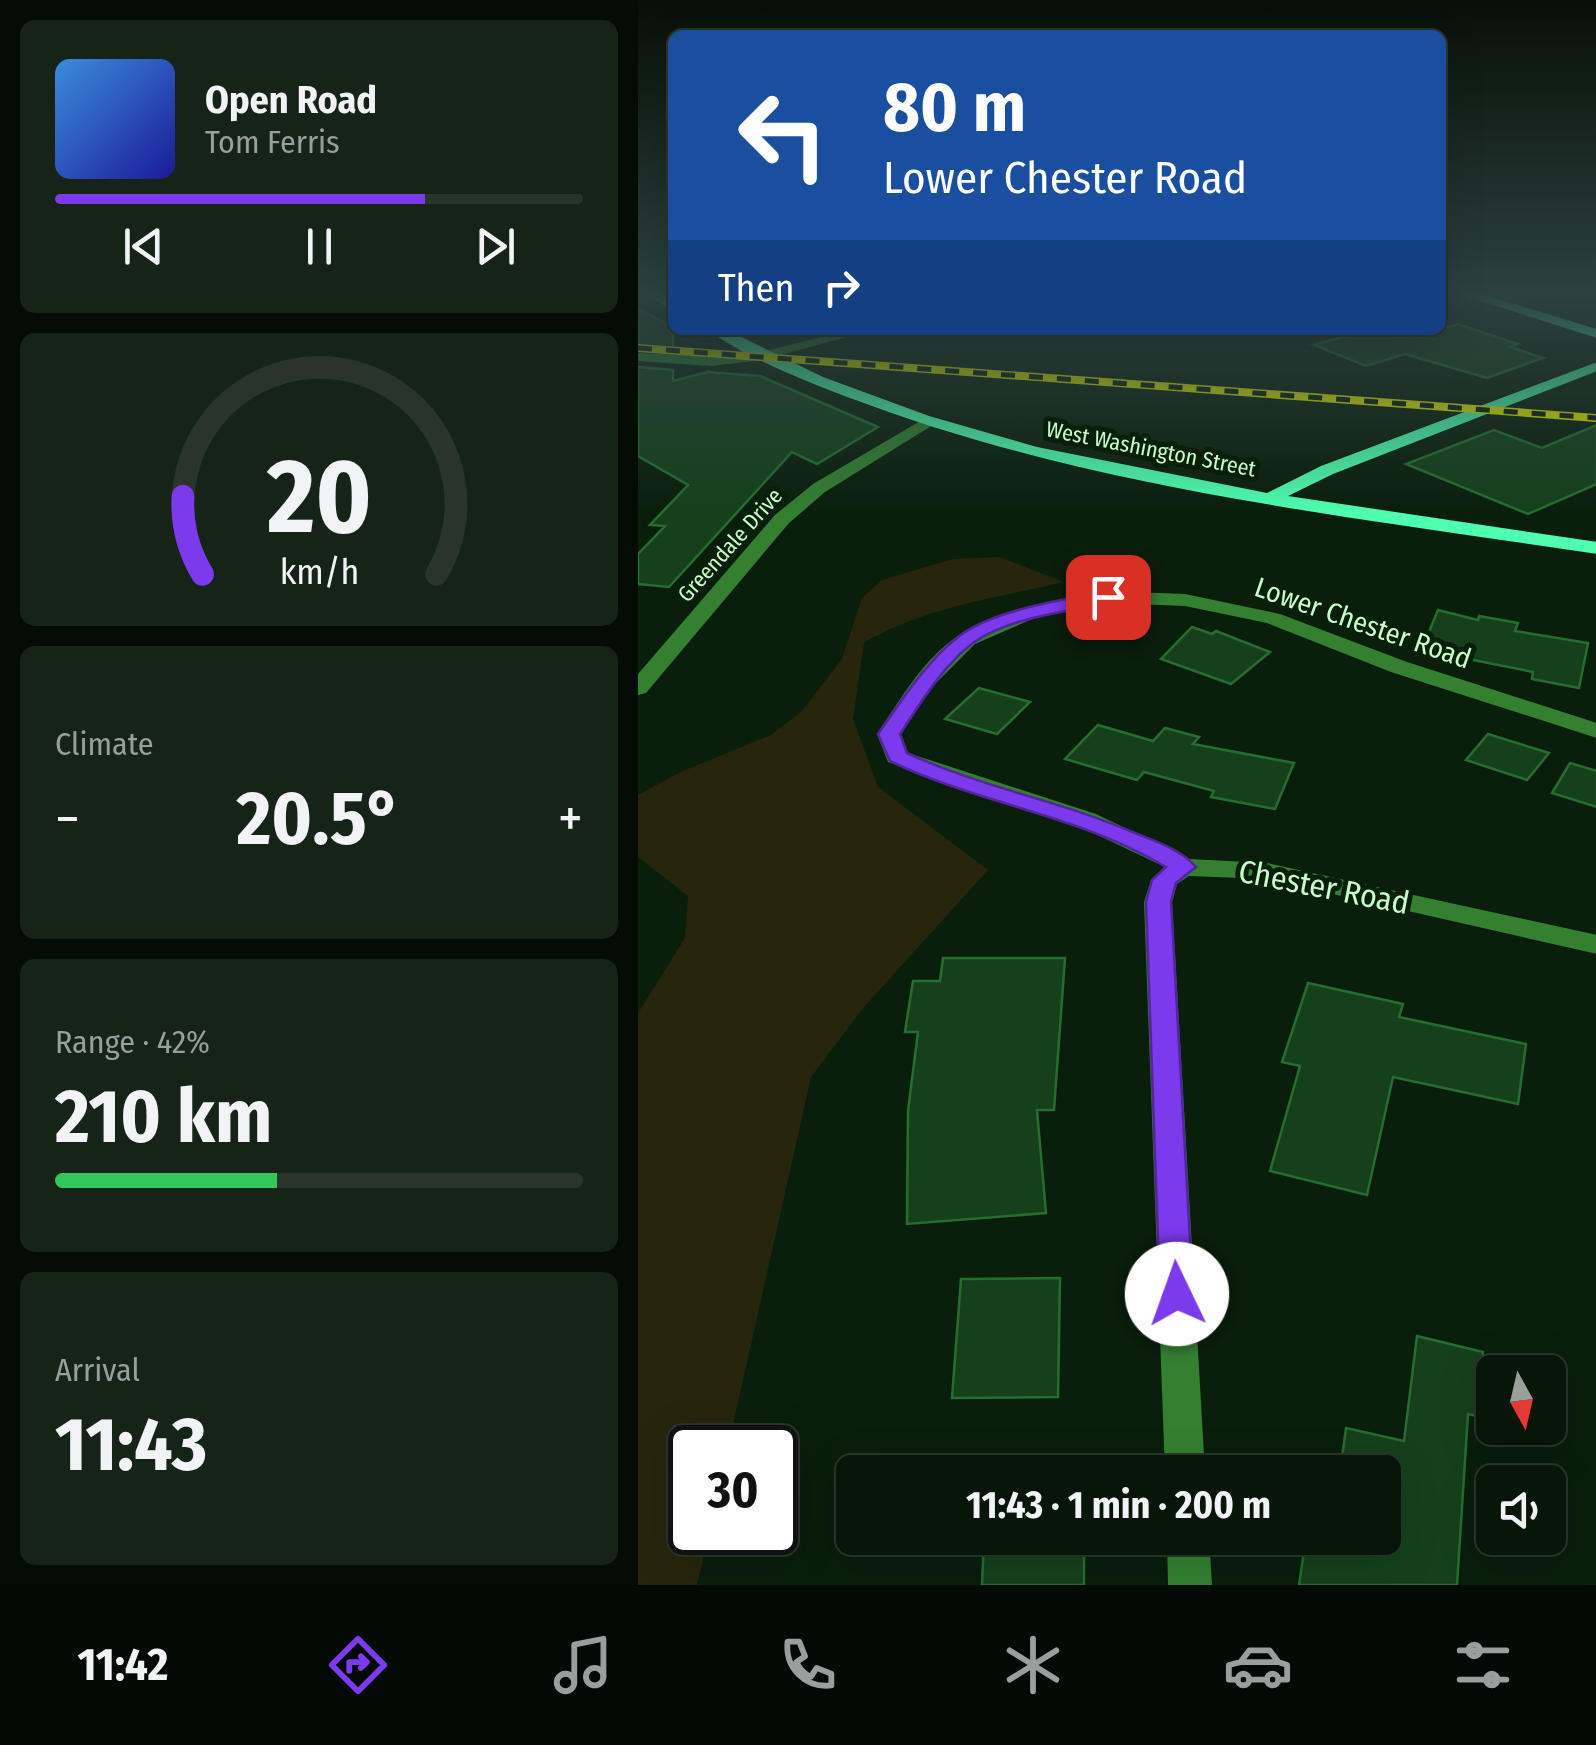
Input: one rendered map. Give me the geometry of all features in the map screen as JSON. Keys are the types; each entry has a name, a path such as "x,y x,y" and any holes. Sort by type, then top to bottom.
{"main road":[{"name":"West Washington Street","path":"787,367 928,423 1121,471 1596,548"},
{"path":"1273,497 1326,470 1593,367"}],"street":[{"name":"Greendale Drive","path":"638,688 782,519 818,488 928,423"},
{"name":"Lower Chester Road","path":"1184,867 1073,814 927,770 898,756 889,734 921,686 967,639 1034,611 1108,597 1185,600 1273,618 1398,668 1596,731"},
{"name":"Chester Road","path":"1184,867 1267,871 1596,945"},
{"path":"1184,867 1165,880 1158,902 1184,1455"},
{"path":"1189,1555 1190,1585"}],"shaded area":[{"path":"999,557 1064,582 936,612 864,643 853,719 878,787 988,870 864,1007 811,1077 733,1425 668,1425 668,1555 704,1555 697,1585 638,1585 638,1013 685,938 688,896 638,857 638,795 683,771 771,735 802,711 842,659 862,598 882,580 953,559"}],"building":[{"path":"638,367 673,370 673,381 708,372 760,376 878,427 817,464 792,452 669,587 638,584 638,554 665,526 650,525 688,485 638,456"},
{"path":"1449,367 1518,367 1487,378"},
{"path":"1597,425 1597,484 1528,514 1406,464 1494,430 1542,448"},
{"path":"1438,610 1478,620 1479,616 1518,623 1515,631 1588,643 1579,688 1532,679 1533,672 1458,657 1460,651 1424,644"},
{"path":"1192,627 1212,634 1216,631 1270,652 1231,684 1161,659"},
{"path":"979,688 1030,702 997,734 945,719"},
{"path":"1098,725 1153,741 1165,728 1199,737 1193,744 1294,763 1275,809 1211,797 1214,791 1144,772 1137,780 1065,759"},
{"path":"1488,734 1549,753 1527,780 1466,760"},
{"path":"1570,763 1597,771 1597,807 1552,793"},
{"path":"943,958 1065,958 1054,1110 1037,1110 1046,1213 907,1224 908,1111 918,1032 905,1032 913,981 940,981"},
{"path":"1308,983 1403,1004 1399,1017 1526,1044 1518,1104 1393,1077 1367,1195 1270,1171 1300,1066 1282,1062"},
{"path":"1060,1278 1058,1397 952,1398 961,1279"},
{"path":"1417,1336 1483,1352 1476,1355 1476,1416 1468,1414 1457,1585 1299,1585 1303,1555 1401,1555 1401,1455 1342,1455 1346,1428 1404,1441"},
{"path":"983,1555 1084,1555 1084,1585 982,1585"}],"railway":[{"path":"898,367 1597,418"}],"route":[{"path":"1108,597 1034,611 967,639 921,686 889,734 898,756 927,770 1073,814 1184,867 1165,880 1158,902 1177,1294"}]}
